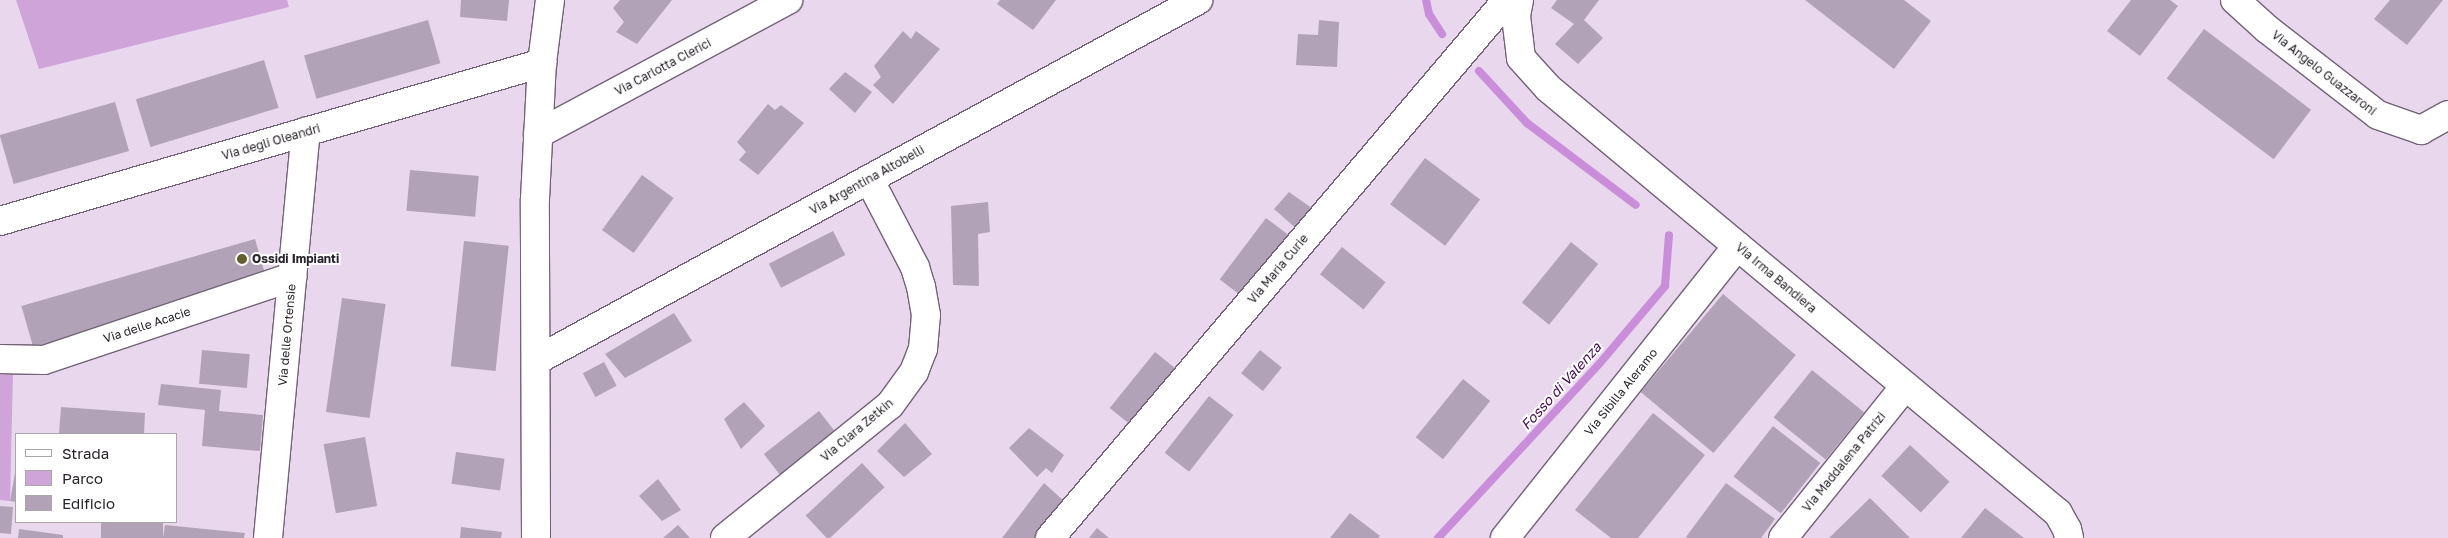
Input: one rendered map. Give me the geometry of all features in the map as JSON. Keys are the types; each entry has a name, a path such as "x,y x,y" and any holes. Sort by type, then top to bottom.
{"street":[{"path":"536,538 537,360 535,199 542,63 550,0"},
{"name":"Via Carlotta Clerici","path":"538,134 788,0"},
{"name":"Via Argentina Altobelli","path":"537,360 1198,0"},
{"name":"Via Maria Curie","path":"1050,538 1507,0"},
{"name":"Via Irma Bandiera","path":"1519,0 1516,16 1521,58 1548,88 2058,513 2067,529 2069,538"},
{"name":"Via Angelo Guazzaroni","path":"2235,0 2267,29 2378,115 2422,130 2448,115"},
{"name":"Via degli Oleandri","path":"0,222 542,63"},
{"name":"Via delle Ortensie","path":"268,538 306,132"},
{"name":"Via Clara Zetkin","path":"725,538 890,405 914,372 923,349 926,315 922,287 915,266 868,179"},
{"name":"Via Sibilla Aleramo","path":"1504,538 1737,246"},
{"name":"Via delle Acacie","path":"0,360 44,360 292,277"},
{"name":"Via Maddalena Patrizi","path":"1783,538 1905,386"}],"green space":[{"path":"16,0 287,0 289,7 39,69"},
{"path":"0,369 13,370 10,501 0,500"}],"building":[{"path":"461,0 509,0 507,21 460,17"},
{"path":"620,0 672,0 637,44 616,32 624,22 613,8"},
{"path":"1000,0 1056,0 1033,30 997,4"},
{"path":"1557,0 1599,0 1584,20 1603,38 1578,64 1555,44 1574,24 1551,8"},
{"path":"1805,0 1904,0 1931,21 1894,69"},
{"path":"2131,0 2170,0 2178,6 2140,56 2107,31"},
{"path":"2390,0 2443,0 2407,45 2374,19"},
{"path":"428,20 440,63 316,99 304,56"},
{"path":"1319,20 1339,22 1337,67 1296,65 1298,34 1318,35"},
{"path":"2204,29 2311,110 2274,159 2167,79"},
{"path":"903,31 911,39 916,31 940,49 893,104 873,85 881,77 874,66"},
{"path":"264,60 279,108 150,147 136,99"},
{"path":"845,72 872,92 855,113 829,89"},
{"path":"115,102 129,151 14,184 0,135"},
{"path":"768,104 775,110 781,105 804,123 758,175 739,160 746,152 737,142"},
{"path":"1425,158 1480,200 1445,246 1390,204"},
{"path":"410,170 479,176 475,217 406,211"},
{"path":"642,175 674,198 634,253 602,230"},
{"path":"1289,192 1316,211 1298,230 1274,209"},
{"path":"988,202 990,232 978,234 979,286 953,285 951,206"},
{"path":"1266,218 1290,236 1244,298 1220,279"},
{"path":"833,231 845,255 781,288 769,264"},
{"path":"255,239 267,280 33,347 21,306"},
{"path":"464,241 509,246 496,371 451,366"},
{"path":"1571,242 1598,264 1549,325 1522,303"},
{"path":"1342,247 1386,282 1363,309 1320,274"},
{"path":"1723,294 1796,355 1713,453 1641,392"},
{"path":"342,298 386,304 370,418 326,412"},
{"path":"674,313 692,341 625,378 605,354"},
{"path":"202,350 250,354 247,388 199,384"},
{"path":"1260,350 1282,368 1263,391 1241,373"},
{"path":"1155,352 1177,370 1131,426 1110,408"},
{"path":"604,362 617,386 595,397 583,373"},
{"path":"1812,370 1864,412 1826,460 1774,417"},
{"path":"1463,379 1490,401 1443,459 1416,437"},
{"path":"161,384 221,390 219,411 263,415 260,451 202,446 205,410 158,405"},
{"path":"1209,396 1233,415 1189,472 1165,453"},
{"path":"744,402 765,426 741,449 724,419"},
{"path":"61,407 145,413 144,433 59,433"},
{"path":"819,411 836,433 781,476 764,454"},
{"path":"1653,413 1705,455 1638,538 1611,538 1575,510"},
{"path":"905,423 932,454 904,477 877,451"},
{"path":"1773,426 1820,463 1781,513 1734,476"},
{"path":"1029,428 1064,455 1052,473 1046,468 1037,477 1009,448"},
{"path":"365,437 377,506 336,513 324,444"},
{"path":"1910,445 1949,482 1921,513 1881,476"},
{"path":"456,452 505,459 500,491 452,484"},
{"path":"862,463 885,487 830,538 827,538 806,516"},
{"path":"15,473 15,502 10,501"},
{"path":"658,479 681,510 662,521 639,496"},
{"path":"1044,483 1065,502 1037,538 1002,538"},
{"path":"1726,483 1775,519 1761,538 1686,537"},
{"path":"1870,498 1910,538 1829,538"},
{"path":"0,506 13,507 11,534 0,533"},
{"path":"1985,508 2024,538 1961,538"},
{"path":"1350,513 1380,536 1378,538 1330,538"},
{"path":"101,523 163,523 163,538 101,538"},
{"path":"165,525 245,533 244,538 163,538"},
{"path":"678,525 690,538 663,538"},
{"path":"461,527 502,532 501,538 460,538"},
{"path":"1097,528 1109,538 1089,538"},
{"path":"19,529 63,535 63,538 18,538"}],"waterway":[{"name":"Fosso di Valenza","path":"1426,0 1429,14 1442,34"},
{"name":"Fosso di Valenza","path":"1479,71 1527,123 1636,205"},
{"name":"Fosso di Valenza","path":"1438,538 1600,363 1665,286 1669,235"}],"place":[{"name":"Ossidi Impianti","path":"242,259"}]}
